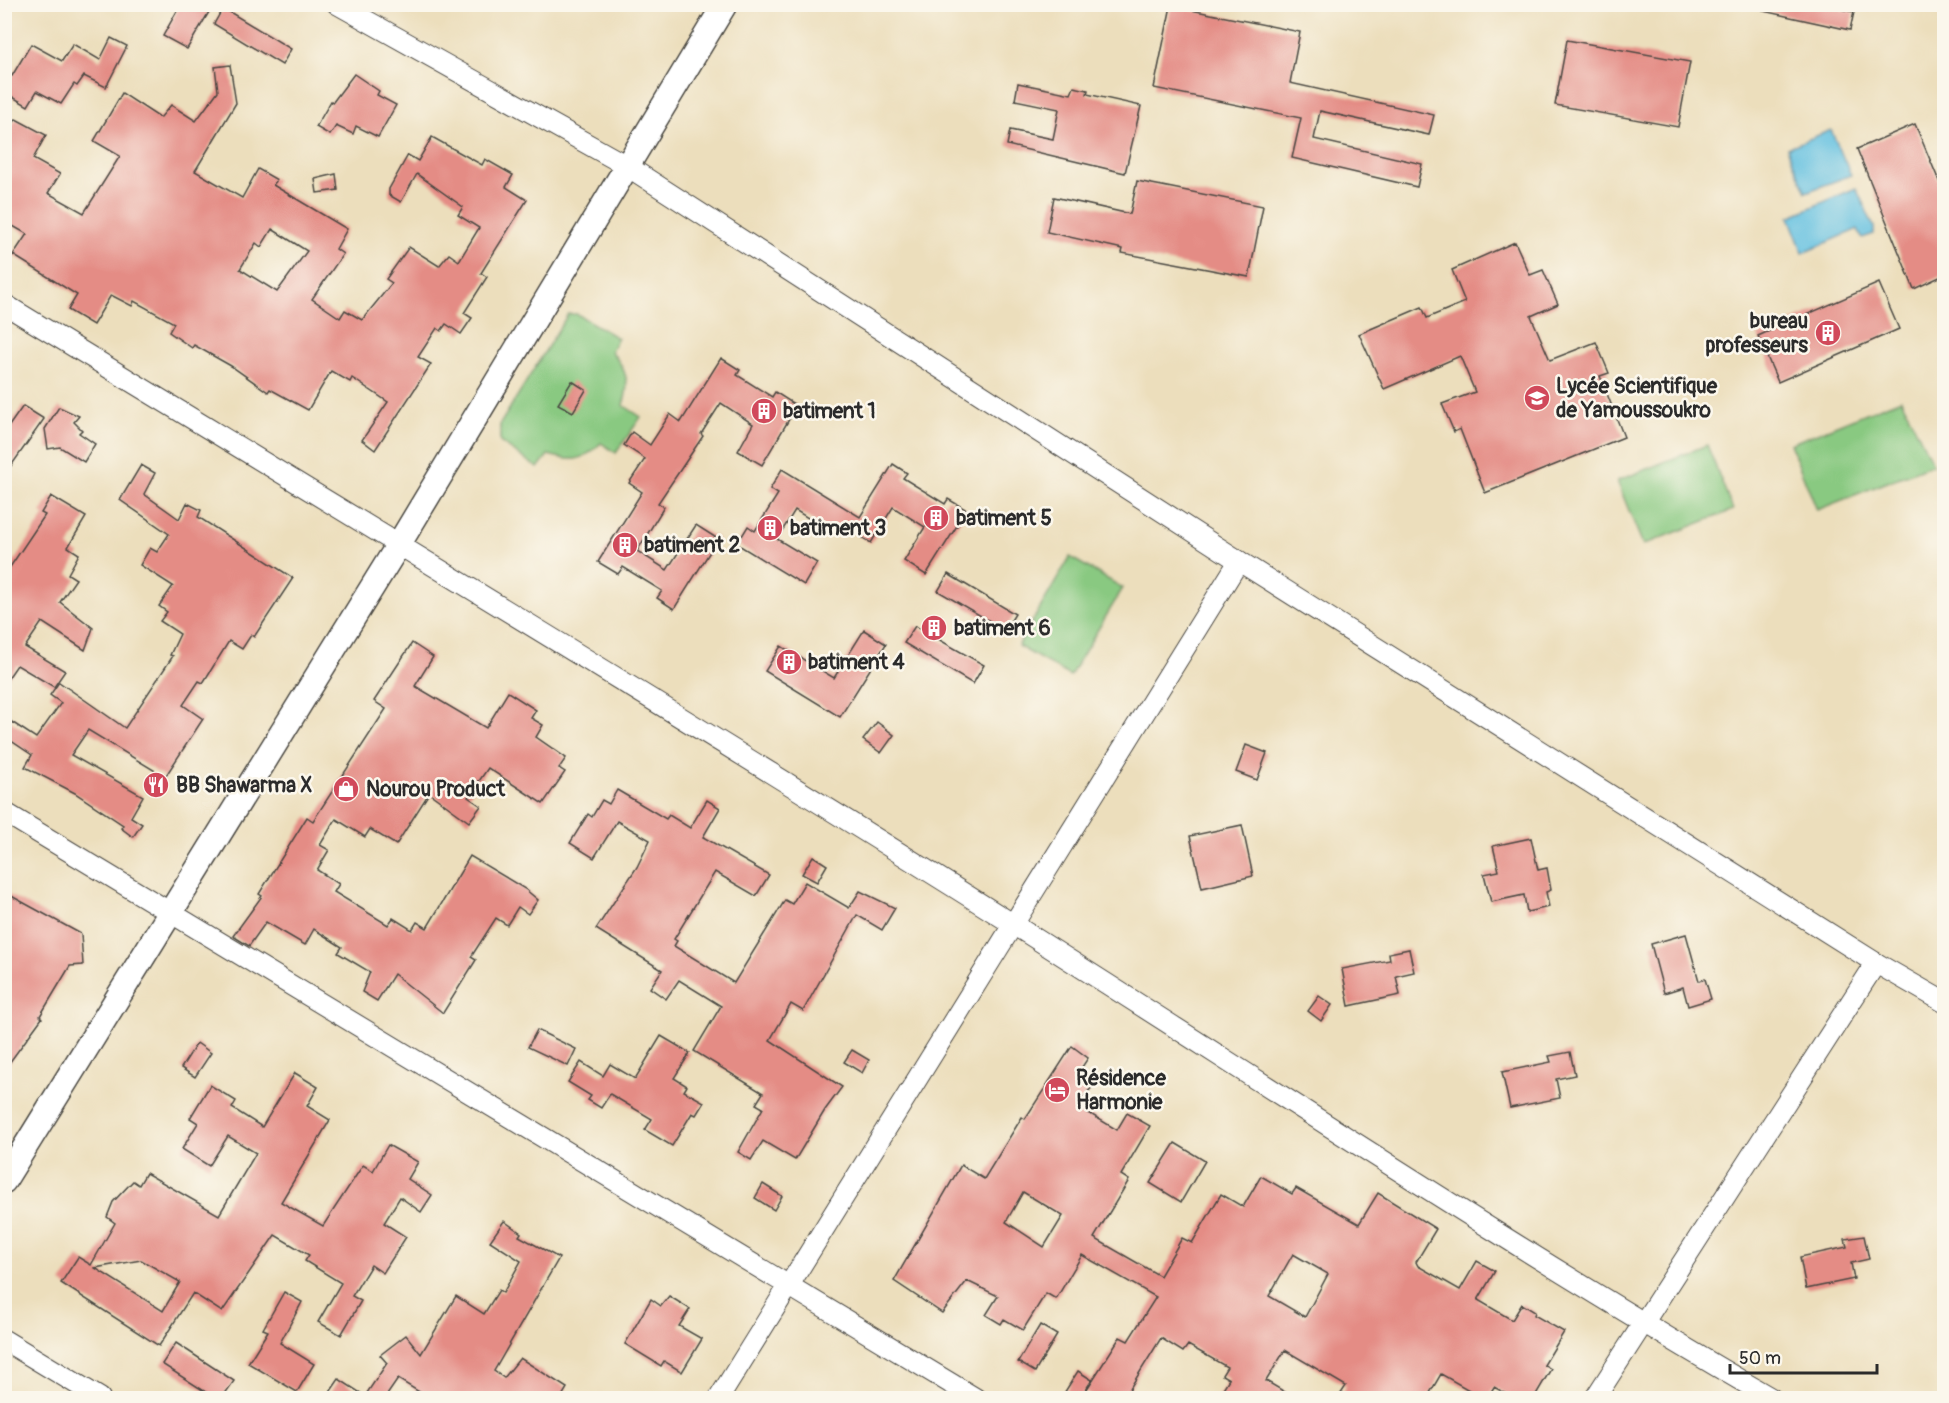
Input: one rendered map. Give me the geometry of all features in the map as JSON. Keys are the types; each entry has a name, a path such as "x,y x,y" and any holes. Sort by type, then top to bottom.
{"street":[{"path":"337,4 627,166 1239,561 1876,963 1944,1002"},
{"path":"4,1181 399,544 725,4"},
{"path":"4,304 399,544 1015,925 1641,1323 1771,1398"},
{"path":"719,1398 787,1285 1015,925 1239,561"},
{"path":"4,812 975,1398"},
{"path":"1595,1398 1641,1323 1876,963"},
{"path":"4,1340 100,1398"}],"green space":[{"path":"568,314 577,314 618,338 611,351 626,376 627,389 623,405 641,417 616,453 601,443 588,454 576,459 548,455 538,468 500,442 500,424"},
{"path":"1901,399 1933,464 1817,510 1790,444"},
{"path":"1707,445 1733,510 1643,545 1617,481"},
{"path":"1070,557 1123,588 1070,676 1018,646"}],"water":[{"path":"1831,130 1851,175 1806,192 1787,148"},
{"path":"1856,188 1874,227 1874,234 1862,238 1858,229 1803,253 1789,217"}],"building":[{"path":"181,4 195,4 209,12 187,49 163,36"},
{"path":"1764,4 1818,4 1854,12 1850,30 1763,11"},
{"path":"1171,6 1300,32 1290,83 1434,115 1429,135 1320,111 1314,139 1422,164 1417,187 1292,158 1301,118 1154,88"},
{"path":"223,8 291,49 282,65 214,24"},
{"path":"111,38 127,46 106,87 84,76 77,86 74,84 61,104 37,91 28,106 4,92 4,72 12,76 31,44 62,61 73,44 100,60"},
{"path":"1567,40 1690,62 1678,127 1555,105"},
{"path":"230,65 236,103 195,171 242,198 258,169 277,180 273,185 347,229 336,249 343,254 312,299 340,318 345,310 362,320 392,283 386,279 409,247 439,266 449,254 459,261 479,228 458,215 463,207 417,174 401,202 389,195 389,189 408,155 418,161 432,137 482,165 485,159 513,175 506,187 527,200 481,273 487,277 464,313 472,318 461,334 446,324 441,331 437,328 418,357 431,364 375,450 362,440 388,402 352,378 350,382 331,371 308,410 270,389 268,392 231,366 194,345 192,348 169,332 174,323 134,301 132,306 111,295 93,325 68,310 77,295 13,255 27,234 4,221 4,136 16,119 46,135 33,159 60,174 48,193 84,213 120,156 94,141 122,93 160,118 171,105 196,121 218,91 215,67","holes":["272,229 307,251 277,292 240,269 256,243 261,247"]},
{"path":"354,74 379,91 377,95 396,105 378,137 356,126 353,134 336,126 330,135 316,127 331,101 333,102"},
{"path":"1018,83 1071,94 1074,87 1088,90 1087,94 1141,106 1125,173 1007,145 1010,130 1053,139 1059,109 1015,100"},
{"path":"1915,124 1944,193 1944,275 1914,289 1857,149"},
{"path":"336,174 338,190 317,193 315,179"},
{"path":"1137,181 1263,206 1249,277 1122,253 1123,249 1047,232 1054,197 1130,214"},
{"path":"1515,242 1530,275 1543,270 1558,304 1531,316 1550,360 1596,342 1609,373 1600,376 1624,437 1485,493 1460,429 1454,432 1442,404 1475,392 1460,356 1384,389 1359,334 1422,307 1427,318 1465,302 1452,270"},
{"name":"bureau professeurs","path":"1879,283 1899,329 1778,382 1758,336"},
{"path":"721,358 740,370 737,375 772,397 775,392 797,406 762,465 738,451 753,424 721,403 701,434 703,436 658,503 664,507 637,551 667,570 696,525 718,539 674,609 657,598 662,591 623,567 618,574 598,562 642,492 629,483 645,459 624,445 632,432 650,445 670,414 681,422"},
{"path":"572,381 586,390 573,412 558,404"},
{"path":"23,406 44,419 4,476 4,433"},
{"path":"59,407 79,416 74,422 82,430 79,433 95,444 84,462 60,447 48,449 45,429"},
{"path":"893,464 907,473 903,478 945,504 948,499 967,510 926,575 904,561 925,527 893,507 871,543 842,525 836,535 795,510 777,539 817,563 804,585 737,544 748,526 755,531 778,494 770,489 782,469 860,517"},
{"path":"141,465 155,473 144,494 179,519 187,503 201,510 198,517 293,578 254,637 251,635 242,649 229,641 203,683 199,681 183,705 203,719 165,777 88,730 71,755 143,796 131,817 142,824 133,837 121,828 123,825 75,793 25,767 32,755 4,736 4,717 36,738 61,703 50,695 59,682 125,728 173,656 170,655 180,634 160,621 167,612 159,606 173,586 140,565 150,548 157,552 169,534 120,500"},
{"path":"51,496 86,517 68,547 79,554 68,574 76,579 60,602 93,628 85,650 42,622 25,647 65,671 54,687 17,665 4,684 4,576 45,515 41,513"},
{"path":"948,574 1015,614 1005,630 938,591"},
{"path":"915,626 984,665 973,684 904,643"},
{"name":"batiment 4","path":"864,630 886,644 840,717 765,671 781,646 834,678"},
{"path":"412,643 433,657 415,686 486,728 508,692 536,710 531,718 543,725 536,737 566,758 559,768 565,772 543,804 488,768 468,797 481,806 469,822 429,793 396,845 370,829 365,837 336,819 320,845 329,850 317,870 339,884 334,892 388,925 393,918 412,930 417,922 427,928 470,856 525,889 538,900 528,914 518,907 507,925 496,918 471,957 476,960 443,1013 394,974 377,1001 362,992 370,972 338,953 342,947 314,929 305,945 266,922 249,946 233,936 262,896 259,894 307,817 313,821 386,709 374,701"},
{"path":"877,722 894,735 881,753 863,740"},
{"path":"1246,745 1267,753 1257,780 1236,772"},
{"path":"617,790 666,819 669,815 690,828 707,800 720,808 703,837 769,875 756,896 715,872 674,939 677,941 674,946 734,983 785,900 792,904 805,882 849,908 860,891 895,908 882,930 857,915 803,1011 791,1004 770,1040 842,1087 825,1110 795,1160 763,1141 751,1160 738,1152 763,1108 756,1104 763,1093 694,1051 721,1006 679,980 666,999 650,988 662,970 596,929 637,867 650,840 617,821 594,858 570,843 588,814 592,817 602,800 609,804"},
{"path":"1242,825 1253,876 1202,888 1190,836"},
{"path":"1531,838 1538,870 1547,868 1551,890 1546,892 1549,907 1527,912 1524,895 1491,902 1484,874 1499,871 1493,846"},
{"path":"813,856 827,865 817,882 802,874"},
{"path":"4,892 81,934 83,965 70,966 40,1016 42,1018 4,1070"},
{"path":"1686,934 1699,981 1705,979 1711,999 1688,1006 1683,987 1664,993 1651,944"},
{"path":"1409,949 1414,972 1396,976 1400,995 1349,1006 1342,969 1390,960 1389,953"},
{"path":"1319,996 1332,1005 1321,1021 1308,1011"},
{"path":"537,1030 576,1049 568,1066 528,1047"},
{"path":"661,1036 690,1053 674,1078 687,1086 684,1091 704,1102 696,1115 692,1113 672,1146 645,1130 652,1119 610,1094 601,1108 588,1100 591,1096 568,1082 581,1062 603,1076 610,1064 635,1079"},
{"path":"197,1043 211,1053 195,1077 181,1068"},
{"path":"1072,1046 1088,1058 1078,1073 1093,1086 1081,1100 1090,1107 1087,1112 1117,1130 1127,1113 1150,1126 1121,1175 1129,1180 1094,1238 1160,1276 1182,1238 1192,1243 1221,1194 1243,1207 1261,1176 1292,1194 1296,1188 1359,1224 1378,1193 1436,1229 1416,1262 1418,1266 1460,1290 1477,1261 1495,1271 1478,1300 1512,1320 1522,1304 1535,1312 1534,1315 1564,1332 1544,1365 1551,1369 1534,1398 1514,1398 1494,1387 1487,1398 1483,1398 1441,1374 1427,1398 1338,1398 1346,1386 1285,1350 1266,1381 1295,1398 1217,1398 1229,1379 1222,1375 1227,1367 1188,1345 1183,1352 1161,1338 1124,1398 1095,1398 1085,1392 1120,1337 1128,1341 1156,1297 1082,1255 1056,1299 1046,1293 1023,1330 1004,1319 1001,1324 986,1315 998,1296 967,1281 942,1313 894,1281 961,1165 984,1179 1022,1117 1025,1119","holes":["1023,1192 1063,1216 1044,1247 1006,1222","1293,1254 1328,1274 1305,1317 1269,1296"]},
{"path":"852,1050 869,1060 862,1073 844,1062"},
{"path":"1570,1052 1575,1075 1556,1079 1560,1098 1510,1108 1502,1072 1551,1062 1549,1056"},
{"path":"295,1073 318,1087 307,1106 330,1120 281,1202 323,1226 363,1165 373,1171 388,1145 418,1162 408,1179 432,1195 421,1212 400,1197 384,1223 406,1237 383,1273 371,1265 352,1296 361,1301 341,1335 318,1322 341,1283 305,1261 309,1255 275,1235 222,1312 193,1293 159,1346 61,1283 78,1257 91,1265 115,1223 107,1217 113,1202 133,1181 139,1185 146,1173 219,1215 256,1153 228,1136 209,1166 182,1149 198,1123 190,1118 210,1085 236,1101 232,1108 262,1127","holes":["141,1260 180,1282 163,1311 95,1268"]},
{"path":"1175,1143 1205,1161 1181,1202 1150,1183"},
{"path":"763,1184 782,1196 774,1210 755,1198"},
{"path":"504,1221 521,1233 519,1236 559,1258 494,1371 504,1378 520,1358 567,1388 561,1398 429,1398 398,1379 385,1398 326,1398 339,1379 365,1396 387,1363 380,1355 406,1335 421,1354 456,1296 484,1314 499,1290 503,1293 521,1261 490,1241"},
{"path":"1864,1236 1869,1259 1851,1263 1854,1279 1806,1289 1800,1257 1847,1247 1845,1239"},
{"path":"284,1292 302,1302 280,1343 314,1364 297,1392 248,1363 268,1331 263,1329"},
{"path":"669,1296 690,1309 679,1326 702,1339 682,1372 664,1361 661,1366 625,1344 651,1299 661,1306"},
{"path":"1040,1325 1057,1335 1035,1372 1018,1362"},
{"path":"176,1343 234,1381 222,1398 215,1398 162,1364"},
{"path":"1078,1371 1092,1380 1080,1398 1061,1398"}],"place":[{"name":"bureau professeurs","path":"1828,333"},
{"name":"Lycée Scientifique de Yamoussoukro","path":"1537,398"},
{"name":"batiment 1","path":"764,411"},
{"name":"batiment 5","path":"936,518"},
{"name":"batiment 3","path":"770,528"},
{"name":"batiment 2","path":"625,545"},
{"name":"batiment 6","path":"934,628"},
{"name":"batiment 4","path":"789,662"},
{"name":"BB Shawarma X","path":"156,785"},
{"name":"Nourou Product","path":"346,789"},
{"name":"Résidence Harmonie","path":"1057,1090"}]}
